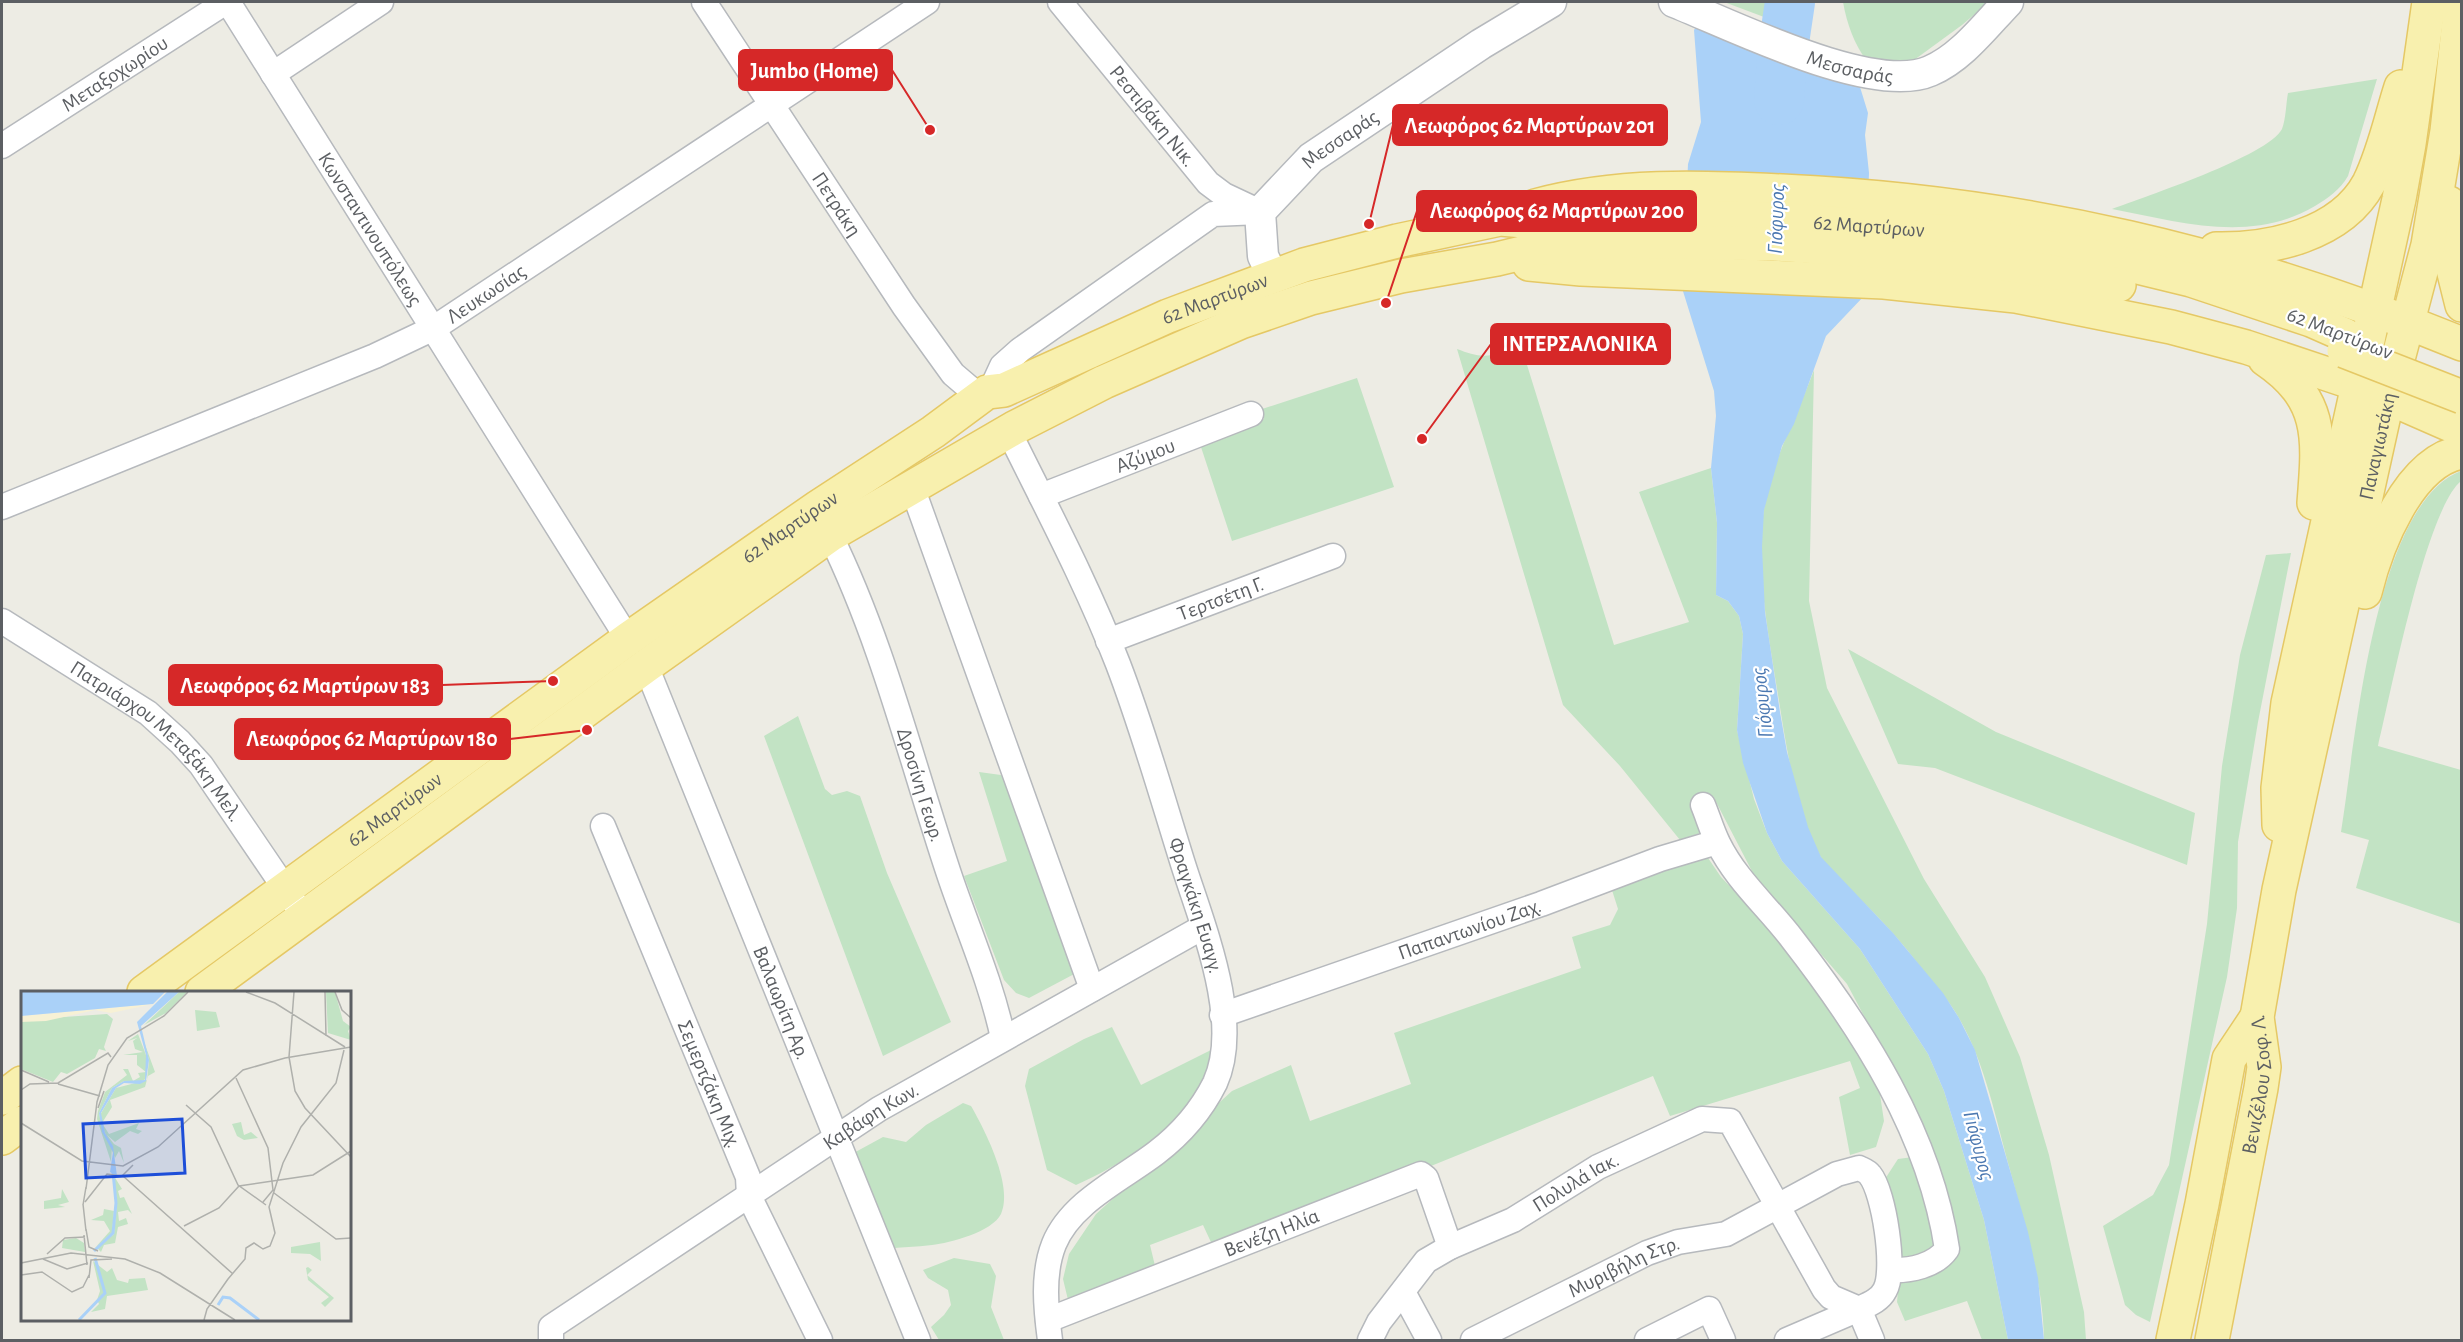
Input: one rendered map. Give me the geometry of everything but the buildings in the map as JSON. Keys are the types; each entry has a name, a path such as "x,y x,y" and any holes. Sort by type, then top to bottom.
{"main road":[{"name":"Παναγιωτάκη","path":"2257,1017 2279,890 2316,717 2388,397 2428,245 2447,131 2461,2"},
{"name":"Παναγιωτάκη","path":"2279,890 2280,762 2288,703 2409,144 2429,4"},
{"path":"2167,246 2221,249 2272,244 2316,230 2339,215 2362,193 2373,173 2429,4"},
{"path":"2447,131 2450,234 2455,279 2462,305"},
{"name":"62 Μαρτύρων","path":"147,991 628,639 988,394 1168,316 1273,277 1367,248 1500,219 1538,205 1583,196 1675,229"},
{"path":"1675,229 1869,238 1971,207 2060,222 2259,270 2374,309 2462,344"},
{"name":"62 Μαρτύρων","path":"1497,259 1554,267 1675,229"},
{"name":"62 Μαρτύρων","path":"205,991 646,666 830,535 1009,431 1147,363 1261,315 1311,298 1401,276 1557,246 1614,240 1675,229 1869,238 1954,257 2078,276 2345,343 2462,381"},
{"name":"62 Μαρτύρων","path":"1869,238 2016,296 2171,327 2246,346 2357,384 2462,430"},
{"name":"62 Μαρτύρων","path":"2345,343 2462,397"},
{"path":"2246,346 2295,383 2309,404 2316,427 2316,474 2306,613"},
{"path":"988,394 1014,396 1020,406 1020,418 1009,431"},
{"path":"2316,717 2355,628 2376,552 2391,518 2405,497 2435,464 2462,452"},
{"name":"Βενιζέλου Σοφ. Λ.","path":"2173,1341 2229,1059 2257,1017"},
{"name":"Βενιζέλου Σοφ. Λ.","path":"2212,1341 2264,1067 2257,1017"},
{"path":"2,1098 21,1084"},
{"path":"2,1138 21,1124"}],"street":[{"name":"Κωνσταντινουπόλεως","path":"227,2 628,639"},
{"name":"Μεταξοχωρίου","path":"2,146 227,2"},
{"path":"273,74 381,2"},
{"name":"Πετράκη","path":"704,2 774,105 904,306 953,374 988,394"},
{"name":"Λευκωσίας","path":"2,507 375,356 434,328 927,2"},
{"name":"Ρεστιβάκη Νικ.","path":"1060,2 1208,183 1224,195 1260,212"},
{"name":"Μεσσαράς","path":"1260,212 1311,158 1481,44 1551,2"},
{"name":"Μεσσαράς","path":"1687,7 1814,58 1859,73 1892,78 1929,72 1955,55 2008,2"},
{"path":"988,394 1002,366 1020,350 1213,214 1260,212 1263,256 1273,277"},
{"name":"Αζύμου","path":"1041,496 1251,414"},
{"name":"Φραγκάκη Ευαγγ.","path":"1009,431 1070,552 1108,640 1142,733 1216,974 1224,1040 1221,1067 1200,1110 1172,1141 1084,1207 1058,1236 1047,1272 1049,1330"},
{"path":"912,487 1092,989"},
{"name":"Δροσίνη Γεωρ.","path":"830,535 855,586 949,874 984,972 1003,1038"},
{"name":"Τερτσέτη Γ.","path":"1108,640 1333,556"},
{"name":"Πατριάρχου Μεταξάκη Μελ.","path":"2,621 163,725 201,765 305,918"},
{"name":"Βαλαωρίτη Αρ.","path":"646,666 918,1341"},
{"path":"1703,805 1718,842 1757,900 1792,938 1868,1044 1894,1093 1925,1164 1941,1209 1947,1249 1938,1259 1904,1271 1890,1270 1886,1289 1881,1297 1787,1341"},
{"name":"Σεμερτζάκη Μιχ.","path":"603,826 748,1176 749,1196 820,1341"},
{"name":"Παπαντωνίου Ζαχ.","path":"1222,1015 1532,908 1660,859 1718,842"},
{"name":"Καβάφη Κων.","path":"551,1334 879,1109 1203,927"},
{"name":"Πολυλά Ιακ.","path":"1370,1341 1379,1322 1426,1261 1450,1247 1513,1220 1598,1167 1702,1119 1730,1120 1778,1206"},
{"name":"Μυριβήλη Στρ.","path":"1473,1341 1647,1253 1678,1242 1725,1234 1846,1170 1864,1170 1872,1176 1879,1198 1890,1270"},
{"name":"Βενέζη Ηλία","path":"1049,1330 1421,1174 1426,1178 1450,1247"},
{"path":"1778,1206 1824,1289 1832,1297 1859,1309 1872,1341"},
{"path":"1403,1292 1429,1341"},
{"path":"1647,1341 1709,1309 1724,1341"}],"green space":[{"path":"1724,2 1772,2 1772,20"},
{"path":"1843,2 1989,2 1910,63 1868,63 1852,34"},
{"path":"2377,79 2345,181 2329,197 2291,218 2241,227 2215,227 2112,209 2204,175 2272,140 2282,129 2288,93"},
{"path":"1514,323 1614,645 1689,622 1639,492 1711,468 1717,523 1716,595 1728,601 1739,616 1743,634 1737,730 1754,799 1767,833 1782,861 1860,949 1928,1054 1944,1091 1984,1220 2008,1340 1982,1340 1967,1301 1905,1321 1897,1302 1899,1280 1944,1267 1889,1063 1847,984 1756,879 1713,796 1692,801 1706,831 1680,840 1620,766 1563,705 1457,349 1479,355 1501,352 1505,326"},
{"path":"1814,370 1809,601 1827,688 1924,879 1985,977 2020,1057 2049,1155 2084,1312 2086,1340 2044,1340 2037,1276 2027,1234 1984,1074 1960,1020 1901,942 1835,876 1825,863 1810,836 1796,792 1786,745 1766,615 1761,550 1764,509 1773,473"},
{"path":"1357,378 1394,487 1232,541 1199,441 1264,419 1262,409"},
{"path":"2461,471 2461,481 2448,499 2435,527 2423,564 2411,605 2378,746 2461,770 2461,924 2356,888 2369,840 2341,832 2362,690 2373,632 2388,578 2407,530 2431,493"},
{"path":"2291,553 2258,722 2238,842 2237,908 2227,977 2150,1322 2136,1315 2125,1305 2103,1226 2153,1195 2169,1165 2207,924 2222,766 2240,655 2266,555"},
{"path":"1848,649 1996,732 2195,813 2187,865 1935,768 1898,764"},
{"path":"798,716 825,789 832,795 847,791 860,796 887,873 951,1022 883,1056 764,736"},
{"path":"979,772 1001,775 1019,803 1078,972 1029,998 1016,993 1004,980 964,876 1007,861"},
{"path":"1706,855 1721,877 1763,921 1830,1004 1879,1088 1884,1121 1876,1147 1850,1155 1839,1097 1860,1088 1850,1061 1670,1116 1653,1076 1216,1253 1203,1225 1150,1245 1156,1270 1069,1304 1063,1279 1069,1254 1096,1214 1232,1091 1291,1065 1310,1121 1411,1084 1394,1033 1581,968 1572,937 1610,925 1618,909 1611,887"},
{"path":"1112,1027 1141,1085 1219,1046 1197,1092 1173,1121 1143,1147 1076,1185 1047,1170 1025,1086 1029,1069 1084,1039"},
{"path":"963,1103 971,1106 996,1159 1004,1189 1001,1214 989,1226 959,1239 932,1245 886,1249 850,1155 883,1137 906,1142 926,1125"},
{"path":"1913,1157 1938,1251 1896,1266 1885,1179 1898,1159"},
{"path":"954,1258 990,1264 996,1276 991,1307 1004,1340 939,1340 931,1327 951,1305 948,1290 928,1278 923,1270"}],"water":[{"path":"1698,24 1860,87 1868,113 1865,135 1869,173 1864,296 1826,336 1794,424 1782,446 1764,510 1762,547 1765,612 1787,752 1808,827 1821,857 1893,933 1943,993 1975,1050 2028,1232 2038,1278 2044,1340 2008,1340 1984,1220 1944,1091 1928,1054 1860,949 1782,861 1767,833 1743,763 1737,730 1743,634 1739,616 1728,601 1716,595 1717,523 1711,468 1716,416 1714,391 1682,288 1688,164 1701,122 1694,30"}],"waterway":[{"name":"Γιόφυρος","path":"1779,100 1782,56 1790,2"}],"place":[{"name":"Jumbo (Home)","path":"930,130"},
{"name":"Λεωφόρος 62 Μαρτύρων 201","path":"1369,224"},
{"name":"Λεωφόρος 62 Μαρτύρων 200","path":"1386,303"},
{"name":"ΙΝΤΕΡΣΑΛΟΝΙΚΑ","path":"1422,439"},
{"name":"Λεωφόρος 62 Μαρτύρων 183","path":"553,681"},
{"name":"Λεωφόρος 62 Μαρτύρων 180","path":"587,730"}]}
